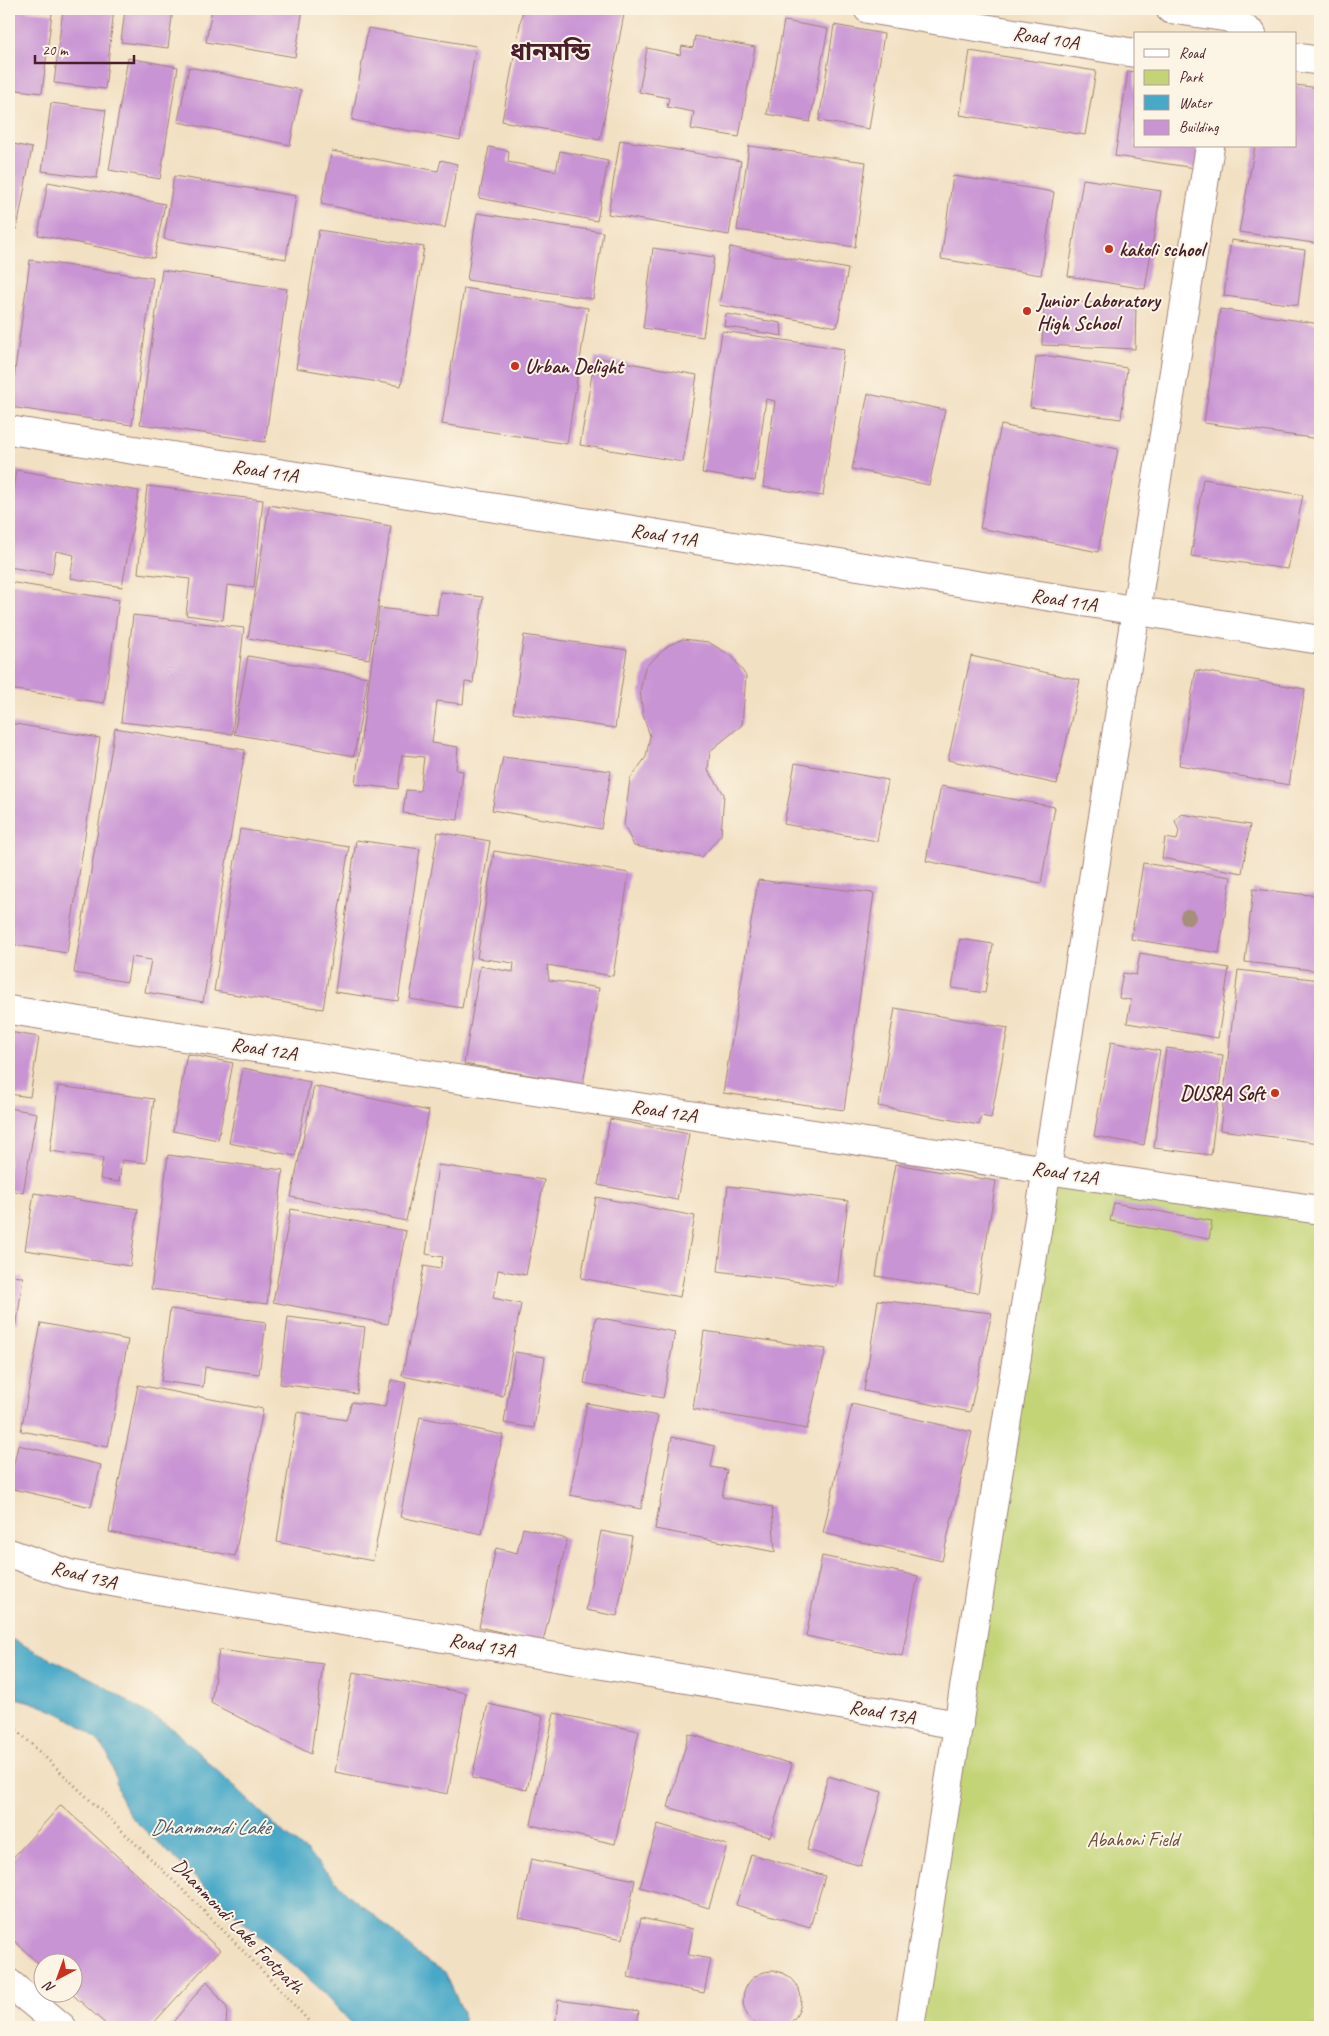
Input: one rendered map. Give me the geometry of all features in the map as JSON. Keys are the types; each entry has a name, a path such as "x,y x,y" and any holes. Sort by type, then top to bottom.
{"street":[{"name":"Road 10A","path":"868,9 1134,53"},
{"path":"1170,9 1230,20 1249,32"},
{"path":"1296,57 1320,61"},
{"path":"910,2027 1210,148"},
{"name":"Road 11A","path":"9,430 1320,640"},
{"name":"Road 12A","path":"9,1010 1047,1170 1320,1210"},
{"name":"Road 13A","path":"9,1553 69,1574 116,1583 959,1725"},
{"path":"9,1983 62,2027"}],"path":[{"name":"Dhanmondi Lake Footpath","path":"9,1724 22,1734 150,1857 263,1971 314,2027"}],"green space":[{"name":"Abahoni Field","path":"1049,1182 1320,1222 1320,2027 914,2027"}],"water":[{"name":"Dhanmondi Lake","path":"9,1638 94,1680 173,1729 280,1830 308,1853 349,1895 391,1929 418,1955 445,1972 463,2012 464,2027 355,2027 318,1987 233,1913 133,1819 121,1798 111,1763 105,1750 95,1738 69,1719 53,1711 9,1696"}],"building":[{"path":"9,9 52,13 42,93 9,89"},
{"path":"63,9 114,9 105,89 54,83"},
{"path":"125,9 173,9 168,48 121,42"},
{"path":"212,9 303,9 295,57 206,42"},
{"path":"523,9 625,9 600,140 502,121"},
{"path":"784,21 828,29 810,122 767,114"},
{"path":"834,25 884,34 869,129 819,121"},
{"path":"368,28 476,46 460,140 352,120"},
{"path":"695,36 755,47 739,137 691,129 694,112 667,107 669,98 639,92 647,48 680,55 682,46 693,48"},
{"path":"970,51 1096,71 1085,135 960,115"},
{"path":"128,58 178,67 160,179 109,170"},
{"path":"189,67 301,90 290,145 178,122"},
{"path":"1128,71 1134,72 1134,148 1205,148 1202,169 1115,156"},
{"path":"1296,85 1320,88 1320,244 1239,232 1255,148 1296,148"},
{"path":"51,103 106,110 97,178 42,171"},
{"path":"620,140 741,161 729,235 608,214"},
{"path":"9,143 32,148 17,229 9,227"},
{"path":"749,146 866,162 855,247 737,230"},
{"path":"489,147 509,151 508,162 556,171 560,151 608,161 597,221 479,198"},
{"path":"332,151 438,171 441,160 457,164 445,228 321,204"},
{"path":"174,176 296,196 286,259 164,239"},
{"path":"953,176 1054,192 1041,275 941,259"},
{"path":"1083,179 1161,191 1145,289 1068,276"},
{"path":"48,182 165,204 154,258 38,235"},
{"name":"Urban Delight","path":"477,213 603,232 593,299 467,280"},
{"path":"319,230 424,247 401,386 296,368"},
{"path":"1231,240 1305,250 1298,305 1224,296"},
{"path":"730,247 848,269 837,327 719,305"},
{"path":"653,248 714,257 703,337 643,328"},
{"path":"30,260 153,278 132,425 10,407"},
{"path":"162,270 287,289 265,442 140,424"},
{"name":"Urban Delight","path":"464,288 588,308 567,444 442,424"},
{"path":"1044,301 1136,304 1135,349 1042,345"},
{"path":"1220,309 1320,324 1319,439 1204,423"},
{"path":"726,314 781,323 782,336 724,326"},
{"path":"722,331 844,349 823,496 763,487 775,401 766,399 755,481 702,473"},
{"path":"1049,356 1127,368 1121,419 1030,407 1036,357"},
{"path":"595,357 697,375 683,462 580,445"},
{"path":"868,394 945,410 929,485 852,469"},
{"path":"1001,425 1118,449 1098,552 980,528"},
{"path":"16,470 139,491 122,587 70,578 74,555 56,551 52,574 9,567 9,516"},
{"path":"1203,479 1303,495 1288,569 1191,556"},
{"path":"147,486 263,500 254,588 227,585 223,620 186,615 190,579 138,573"},
{"path":"269,505 391,526 369,659 248,638"},
{"path":"9,582 119,600 104,703 9,689"},
{"path":"440,592 483,597 473,683 465,682 463,704 437,701 432,743 458,747 456,770 463,771 458,820 403,813 406,790 420,791 424,757 402,755 398,789 355,784 379,608 437,615"},
{"path":"133,615 244,628 232,734 121,722"},
{"path":"524,635 627,650 615,728 513,713"},
{"path":"683,639 708,642 732,656 746,676 742,725 710,751 708,770 724,794 721,835 702,857 634,846 624,825 630,779 646,757 650,736 643,715 640,691 645,667 669,645"},
{"path":"248,656 368,677 354,756 234,734"},
{"path":"971,656 1080,680 1057,784 948,760"},
{"path":"1196,670 1305,689 1289,785 1179,765"},
{"path":"9,723 100,738 67,953 9,944"},
{"path":"115,728 245,750 203,1002 145,992 151,960 131,957 127,982 74,973"},
{"path":"503,757 611,771 601,829 492,810"},
{"path":"795,763 888,780 877,841 784,824"},
{"path":"941,786 1055,807 1041,883 926,861"},
{"path":"1181,814 1250,825 1242,873 1162,858 1165,838 1177,840 1179,831 1175,821"},
{"path":"240,829 349,847 323,1009 214,991"},
{"path":"438,832 490,841 462,1008 410,999"},
{"path":"356,840 420,849 398,1001 335,992"},
{"path":"494,851 629,873 613,976 547,965 549,980 599,988 583,1084 464,1064 480,966 513,972 514,963 477,958"},
{"path":"1143,863 1231,877 1219,953 1131,939"},
{"path":"758,880 874,893 844,1110 723,1093"},
{"path":"1253,889 1320,896 1320,971 1245,962"},
{"path":"960,939 993,944 985,993 952,988"},
{"path":"1140,953 1229,968 1218,1038 1127,1023 1131,1000 1119,998 1120,989 1123,973 1136,975"},
{"path":"1238,970 1320,980 1320,1143 1220,1130"},
{"path":"895,1008 1008,1028 991,1118 981,1116 979,1125 878,1106"},
{"path":"9,1032 39,1037 30,1097 9,1094"},
{"path":"1111,1042 1160,1051 1144,1145 1094,1136"},
{"path":"1166,1048 1223,1055 1211,1155 1154,1148"},
{"path":"187,1054 233,1063 218,1140 173,1131"},
{"path":"243,1068 310,1082 295,1156 229,1143"},
{"path":"58,1086 154,1099 146,1163 122,1160 119,1182 100,1179 103,1158 50,1151"},
{"path":"314,1086 429,1111 406,1221 291,1197"},
{"path":"9,1108 37,1113 23,1193 9,1190"},
{"path":"610,1119 689,1134 677,1200 598,1185"},
{"path":"168,1155 283,1170 267,1304 151,1289"},
{"path":"895,1164 996,1181 978,1293 876,1276"},
{"path":"438,1165 544,1180 526,1275 498,1270 493,1298 521,1304 503,1396 402,1376 424,1266 440,1269 443,1257 426,1254"},
{"path":"728,1186 848,1201 837,1287 718,1271"},
{"path":"34,1193 138,1209 130,1266 25,1250"},
{"path":"596,1197 695,1216 680,1297 581,1278"},
{"path":"1114,1203 1212,1221 1209,1239 1110,1221"},
{"path":"291,1209 406,1231 388,1324 273,1302"},
{"path":"9,1276 23,1277 17,1323 9,1322"},
{"path":"878,1300 992,1313 970,1412 864,1391"},
{"path":"170,1309 266,1322 259,1374 205,1367 203,1387 161,1381"},
{"path":"288,1317 365,1327 357,1394 280,1384"},
{"path":"596,1317 675,1332 663,1398 584,1383"},
{"path":"41,1323 128,1340 108,1447 21,1431"},
{"path":"704,1331 826,1349 807,1429 693,1409"},
{"path":"9,1338 13,1339 10,1360 9,1360"},
{"path":"515,1352 545,1357 534,1428 504,1423"},
{"path":"391,1380 406,1383 373,1561 277,1542 297,1412 346,1420 352,1402 385,1407"},
{"path":"138,1385 263,1409 235,1556 109,1532"},
{"path":"587,1403 658,1416 641,1509 570,1495"},
{"path":"852,1404 972,1432 942,1561 823,1533"},
{"path":"420,1417 503,1435 482,1534 400,1517"},
{"path":"672,1437 715,1446 711,1467 727,1470 722,1497 772,1507 775,1552 655,1529"},
{"path":"18,1445 101,1465 91,1507 9,1488"},
{"path":"523,1528 567,1539 543,1642 479,1627 496,1548 517,1553"},
{"path":"601,1531 632,1537 617,1616 586,1610"},
{"path":"822,1556 918,1576 902,1656 806,1636"},
{"path":"219,1650 323,1664 311,1754 211,1703"},
{"path":"353,1672 466,1693 448,1794 335,1772"},
{"path":"488,1704 543,1716 527,1790 472,1778"},
{"path":"554,1713 639,1731 615,1844 531,1825"},
{"path":"689,1734 792,1764 770,1837 668,1807"},
{"path":"828,1776 882,1792 861,1866 807,1850"},
{"path":"61,1805 220,1950 150,2027 109,2027 82,2003 82,1954 32,1954 32,1958 9,1936 9,1862"},
{"path":"658,1824 727,1845 709,1908 640,1887"},
{"path":"751,1854 825,1876 810,1927 736,1905"},
{"path":"531,1859 635,1880 623,1939 519,1918"},
{"path":"641,1918 693,1929 688,1955 711,1959 704,1993 628,1977"},
{"path":"766,1971 778,1971 793,1979 801,1994 801,2006 793,2021 778,2029 766,2029 751,2021 743,2006 743,1994 751,1979"},
{"path":"207,1981 227,2008 226,2027 169,2027"},
{"path":"558,2000 639,2011 637,2027 555,2027"}],"place":[{"name":"kakoli school","path":"1109,249"},
{"name":"Junior Laboratory High School","path":"1027,311"},
{"name":"Urban Delight","path":"515,366"},
{"name":"DUSRA Soft","path":"1275,1093"}],"district":[{"name":"ধানমন্ডি","path":"550,52"}]}
